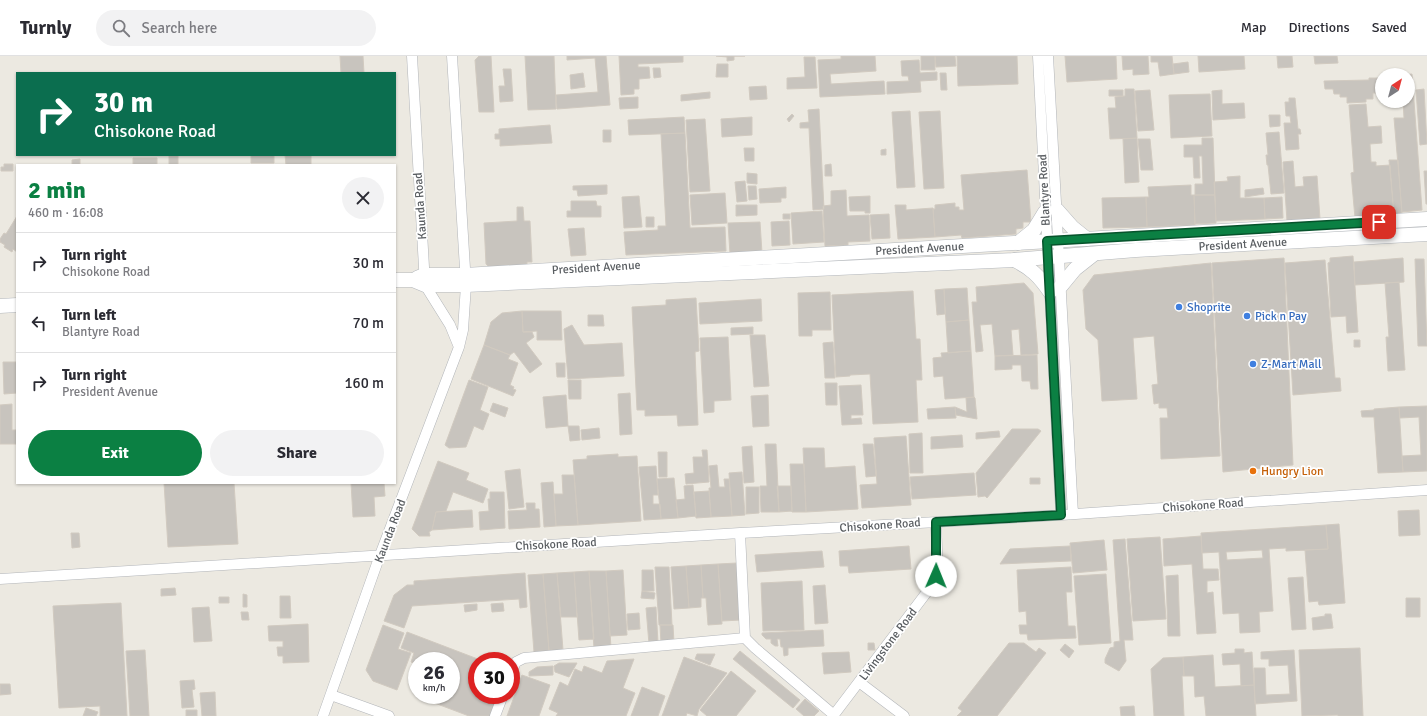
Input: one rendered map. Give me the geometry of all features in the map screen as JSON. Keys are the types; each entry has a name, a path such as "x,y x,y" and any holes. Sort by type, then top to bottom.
{"main road":[{"path":"1018,243 1034,230 1051,211 1087,239"},
{"name":"President Avenue","path":"466,280 1018,243 1427,219"},
{"name":"President Avenue","path":"396,280 466,280 1014,260 1144,250 1427,234"},
{"path":"1014,260 1033,271 1056,289 1094,254"},
{"path":"0,306 16,305"}],"street":[{"name":"Kaunda Road","path":"412,56 421,280 450,325 459,346"},
{"name":"Kaunda Road","path":"323,716 380,555 459,346 463,330 466,280 452,56"},
{"name":"Blantyre Road","path":"1038,56 1073,514"},
{"name":"Blantyre Road","path":"1048,56 1051,211"},
{"name":"Blantyre Road","path":"1056,289 1061,515"},
{"name":"Chisokone Road","path":"0,579 296,562 380,555 740,533 1061,515 1427,490"},
{"name":"Livingstone Road","path":"834,715 933,584 937,566 936,522"},
{"path":"740,533 745,638 834,715"},
{"path":"520,660 524,658 745,638"},
{"path":"859,682 904,716"},
{"path":"331,695 389,716"},
{"path":"495,716 500,704"}],"building":[{"path":"340,56 363,56 364,72 341,72"},
{"path":"479,56 491,56 494,112 479,112 475,60"},
{"path":"525,56 554,56 556,109 528,110"},
{"path":"567,56 606,56 610,105 557,109 556,95 598,92 595,58 567,60"},
{"path":"619,56 683,56 683,62 638,64 638,67 649,67 650,78 639,79 639,89 634,89 634,94 621,95"},
{"path":"716,56 734,56 734,60 727,61 727,57"},
{"path":"841,56 875,56 876,71 830,74 831,84 884,81 885,94 820,97 818,60 841,59"},
{"path":"921,56 935,56 935,70 921,70"},
{"path":"935,56 955,56 956,66 936,67"},
{"path":"957,56 1017,56 1018,84 958,86"},
{"path":"1065,56 1116,56 1117,79 1067,82"},
{"path":"1122,56 1148,56 1149,74 1133,75 1133,69 1123,70"},
{"path":"1151,56 1172,56 1174,74 1160,76 1158,62 1151,62"},
{"path":"1198,56 1244,56 1245,69 1199,72"},
{"path":"1277,56 1292,56 1293,67 1278,68"},
{"path":"1314,56 1337,56 1338,63 1315,64"},
{"path":"804,57 815,57 817,88 787,89 787,78 805,77"},
{"path":"919,60 920,73 937,72 937,80 920,81 921,92 887,94 887,82 909,81 908,76 902,76 901,61"},
{"path":"1188,62 1189,72 1174,74 1173,64"},
{"path":"717,64 728,64 728,77 716,77"},
{"path":"653,68 660,68 661,77 654,78"},
{"path":"503,69 511,69 513,101 500,102 499,86 505,86"},
{"path":"583,73 585,87 571,89 570,75"},
{"path":"940,73 946,73 947,90 941,90"},
{"path":"1369,78 1375,78 1375,93 1373,93 1373,99 1366,99 1366,102 1347,103 1347,97 1340,97 1340,94 1334,94 1333,89 1325,89 1324,81 1369,80"},
{"path":"766,86 767,99 750,100 749,87"},
{"path":"1125,89 1134,89 1137,138 1110,139 1108,108 1116,108 1115,97 1125,96"},
{"path":"1424,89 1427,144 1420,145 1416,90"},
{"path":"1109,90 1123,90 1123,96 1109,96"},
{"path":"1150,90 1154,130 1138,131 1135,91"},
{"path":"1222,90 1222,104 1244,103 1245,118 1213,120 1212,91"},
{"path":"710,92 710,98 681,101 681,95"},
{"path":"1210,94 1212,136 1171,138 1169,95"},
{"path":"638,97 638,108 620,109 619,98"},
{"path":"1289,98 1295,98 1298,129 1300,129 1301,134 1298,134 1299,149 1286,150 1284,123 1291,123 1290,116 1286,116 1285,102 1289,102"},
{"path":"1366,104 1368,127 1381,126 1382,143 1370,144 1371,162 1376,162 1376,166 1390,165 1394,215 1355,218 1351,173 1354,172 1349,105"},
{"path":"1403,108 1414,108 1422,210 1402,212 1394,118 1404,118"},
{"path":"819,109 824,209 813,210 809,128 800,128 800,123 809,122 808,110"},
{"path":"910,111 915,187 897,188 892,112"},
{"path":"940,111 944,188 924,189 919,112"},
{"path":"792,114 794,116 789,122 787,119"},
{"path":"1269,115 1280,115 1280,126 1270,127"},
{"path":"684,117 685,133 629,135 628,120"},
{"path":"752,117 752,135 722,137 721,119"},
{"path":"705,119 710,191 690,192 686,120"},
{"path":"550,125 552,143 500,146 500,139 495,139 495,134 499,134 499,129"},
{"path":"603,130 611,130 611,142 603,142"},
{"path":"1279,132 1284,193 1271,194 1266,155 1268,155 1266,133"},
{"path":"685,133 690,228 725,227 726,251 626,255 624,232 658,230 658,226 666,226 661,134"},
{"path":"1137,138 1139,182 1125,183 1123,139"},
{"path":"1202,138 1213,138 1215,195 1195,195 1195,184 1203,184 1202,156 1199,156 1200,178 1194,178 1193,157 1184,157 1184,145 1202,145"},
{"path":"1138,139 1150,139 1153,170 1141,170"},
{"path":"744,148 754,148 754,161 745,161"},
{"path":"886,149 886,155 881,155 881,150"},
{"path":"169,156 178,156 178,164 169,164"},
{"path":"251,156 274,156 274,163 251,163"},
{"path":"285,156 311,156 311,164 286,164"},
{"path":"133,158 157,158 157,164 133,164"},
{"path":"80,159 80,164 72,164 72,160"},
{"path":"1389,160 1398,160 1402,215 1394,215"},
{"path":"1293,161 1295,187 1304,186 1303,177 1317,176 1320,219 1287,221 1283,162"},
{"path":"4,164 13,164 13,171 1,171 1,167 4,167"},
{"path":"831,164 832,176 825,176 825,165"},
{"path":"1027,170 1031,222 1023,222 1023,228 1016,229 1016,234 962,238 961,235 935,237 933,209 935,209 935,205 955,203 955,207 959,207 959,210 964,210 961,175"},
{"path":"1424,171 1427,171 1427,204 1426,204"},
{"path":"747,173 757,174 757,184 747,183"},
{"path":"1240,176 1240,198 1264,198 1265,219 1216,221 1214,182 1228,181 1227,177"},
{"path":"745,181 747,201 737,202 735,182"},
{"path":"607,185 607,194 578,196 577,190 573,190 573,186"},
{"path":"1191,185 1191,195 1194,195 1195,225 1147,227 1146,197 1149,197 1148,187"},
{"path":"748,186 756,186 757,199 749,200"},
{"path":"786,187 786,198 781,198 781,202 760,203 759,189"},
{"path":"1263,188 1264,194 1245,197 1245,190"},
{"path":"846,190 847,216 869,215 870,241 848,242 848,245 825,246 823,206 831,205 831,191"},
{"path":"725,193 727,223 692,225 690,195"},
{"path":"1194,195 1215,195 1216,223 1195,224"},
{"path":"639,196 642,227 624,228 622,197"},
{"path":"870,196 870,213 865,213 865,211 850,211 849,197"},
{"path":"1146,197 1147,227 1103,228 1102,198"},
{"path":"1282,197 1283,218 1265,219 1264,198"},
{"path":"571,201 596,201 597,206 601,206 601,217 567,217 567,211 571,211"},
{"path":"736,205 757,205 757,215 736,216"},
{"path":"895,205 906,205 906,210 933,208 935,237 898,239"},
{"path":"517,207 523,207 524,221 530,221 532,262 527,262 527,268 492,270 486,264 484,223 517,221"},
{"path":"822,211 824,242 793,244 791,213"},
{"path":"783,214 790,214 790,219 783,219"},
{"path":"889,214 890,238 872,239 870,215"},
{"path":"646,217 654,217 654,227 646,227"},
{"path":"16,218 16,251 13,249 12,252 4,247 5,245 0,242 0,239 4,233 6,234"},
{"path":"789,221 790,245 772,246 771,222"},
{"path":"760,222 762,253 730,254 728,223"},
{"path":"584,228 586,255 571,256 568,229"},
{"path":"1353,256 1358,332 1347,333 1346,316 1331,317 1328,263 1330,262 1330,258"},
{"name":"Z-Mart Mall","path":"1284,258 1293,465 1223,472 1212,263"},
{"path":"1403,258 1404,282 1355,285 1354,262"},
{"path":"1415,259 1424,259 1427,346 1418,346"},
{"path":"1325,260 1335,378 1340,378 1341,391 1293,395 1285,263"},
{"path":"1211,263 1220,456 1161,459 1160,418 1168,418 1167,408 1159,408 1159,403 1154,404 1152,385 1158,384 1154,336 1133,338 1137,399 1102,401 1098,340 1086,329 1083,290 1094,275"},
{"path":"1399,282 1405,370 1388,371 1386,337 1389,337 1385,283"},
{"path":"1024,283 1033,293 1038,354 1021,355 1019,329 1011,330 1013,355 995,356 992,324 980,325 983,351 976,352 972,302 977,302 976,287"},
{"path":"967,288 969,320 946,322 944,289"},
{"path":"944,289 945,314 937,315 935,290"},
{"path":"913,291 916,339 920,339 922,380 916,380 918,422 873,424 870,374 836,377 832,295"},
{"path":"830,292 831,330 812,330 812,336 799,336 798,293"},
{"path":"696,298 699,351 695,352 698,425 678,426 677,415 645,416 645,410 637,410 632,307 666,305 666,300"},
{"path":"761,299 762,321 700,324 699,303"},
{"path":"522,311 523,332 532,332 534,337 526,343 542,364 530,373 514,352 510,355 484,345 491,322 502,313"},
{"path":"522,311 561,311 562,340 537,340 537,331 523,332"},
{"path":"588,315 603,315 604,326 588,326"},
{"path":"969,320 971,351 948,353 946,322"},
{"path":"572,325 584,345 622,343 624,376 568,379 564,329"},
{"path":"753,327 753,334 731,335 731,328"},
{"path":"750,335 765,335 769,386 754,387"},
{"path":"728,337 731,400 714,401 714,412 704,413 700,338"},
{"path":"1354,340 1360,340 1360,347 1354,347"},
{"path":"833,342 835,378 825,378 823,343"},
{"path":"484,345 510,355 508,359 518,363 510,385 516,390 513,396 471,379"},
{"path":"971,351 974,397 945,399 943,376 934,377 933,358 942,357 941,353"},
{"path":"1037,355 1038,389 1031,389 1030,381 1022,381 1021,365 1012,365 1012,369 995,370 995,356"},
{"path":"3,362 16,362 16,393 4,394"},
{"path":"556,363 565,363 565,377 557,377"},
{"path":"469,380 488,387 480,410 489,414 483,430 474,426 466,447 449,448 445,445"},
{"path":"568,380 581,380 581,399 569,399"},
{"path":"825,383 837,383 837,405 826,405"},
{"path":"861,385 863,415 851,415 851,419 861,418 862,424 842,425 839,386"},
{"path":"630,393 632,434 620,435 618,394"},
{"path":"566,395 568,426 546,428 543,397"},
{"path":"768,395 769,426 753,427 751,396"},
{"path":"974,397 977,419 956,415 955,407 967,412 966,398"},
{"path":"493,403 508,408 505,417 490,411"},
{"path":"12,404 12,430 16,430 16,444 0,444 0,405"},
{"path":"1427,406 1427,471 1403,472 1402,456 1421,455 1419,417 1400,418 1399,407"},
{"path":"955,407 956,418 928,419 927,409"},
{"path":"1399,407 1403,472 1378,473 1374,417 1362,417 1361,411"},
{"path":"568,426 579,426 580,440 570,441"},
{"path":"599,428 600,438 582,440 581,430"},
{"path":"1012,429 1038,429 1041,431 987,498 985,496 978,497 976,473"},
{"path":"999,431 1000,437 976,439 976,433"},
{"path":"922,433 923,473 910,473 909,434"},
{"path":"962,435 963,447 931,449 931,437"},
{"path":"906,436 911,505 862,508 860,485 877,484 874,438"},
{"path":"765,444 776,444 779,512 761,512 760,486 767,486"},
{"path":"863,444 873,444 876,476 866,477"},
{"path":"752,446 754,482 744,483 742,447"},
{"path":"803,448 824,448 825,468 855,466 858,509 806,512"},
{"path":"702,450 707,450 709,482 686,484 685,474 694,473 693,457 703,457"},
{"path":"658,452 667,452 667,477 659,477"},
{"path":"618,454 618,457 637,456 641,521 578,525 573,460 587,459 587,456"},
{"path":"438,461 469,473 466,480 488,489 483,503 453,492 446,511 436,512 432,530 429,532 430,536 419,536 412,529"},
{"path":"790,464 804,464 806,512 792,512"},
{"path":"717,465 719,487 725,487 724,479 729,479 732,516 711,517 709,466"},
{"path":"656,466 658,495 653,495 653,504 660,504 661,519 644,520 639,467"},
{"path":"520,469 524,507 509,509 505,471"},
{"path":"742,472 745,515 732,516 729,473"},
{"path":"974,473 976,495 912,499 910,477"},
{"path":"562,475 574,475 578,525 556,526 554,494 563,494"},
{"path":"674,478 678,518 661,519 657,479"},
{"path":"1030,478 1040,478 1040,484 1030,484"},
{"path":"553,482 556,526 544,527 541,483"},
{"path":"164,484 234,484 238,544 168,547"},
{"path":"351,484 384,484 385,496 374,497 375,516 353,517"},
{"path":"693,485 696,516 678,518 676,500 685,499 684,486"},
{"path":"777,486 791,486 792,511 779,512"},
{"path":"746,487 759,487 759,513 746,514"},
{"path":"709,491 711,517 696,518 694,492"},
{"path":"490,492 504,492 505,528 480,530 479,512 489,511 488,499 490,499"},
{"path":"526,503 535,503 535,509 539,509 540,527 509,529 508,511 527,510"},
{"path":"472,510 473,527 432,530 436,512"},
{"path":"1419,510 1420,535 1399,536 1398,511"},
{"path":"1339,524 1345,603 1319,605 1318,601 1309,602 1305,550 1328,549 1326,525"},
{"path":"1326,525 1328,549 1286,551 1286,548 1269,549 1273,611 1259,612 1260,632 1240,633 1239,613 1223,614 1219,552 1202,553 1201,533","holes":["1262,550 1263,558 1227,560 1226,552"]},
{"path":"71,533 79,533 80,547 72,548"},
{"path":"1201,536 1203,569 1218,569 1219,580 1207,581 1207,593 1213,592 1216,633 1197,634 1192,564 1164,566 1163,539"},
{"path":"1160,537 1166,619 1133,621 1127,539"},
{"path":"1125,539 1133,640 1124,640 1126,661 1119,671 1105,663 1105,659 1110,648 1114,647 1114,642 1120,641 1113,540"},
{"path":"1104,540 1107,570 1073,573 1070,543"},
{"path":"909,546 911,569 849,573 848,566 840,566 839,551"},
{"path":"1070,546 1071,561 1000,564 1010,549"},
{"path":"822,551 824,567 757,572 755,555"},
{"path":"737,563 741,620 722,621 718,564"},
{"path":"718,564 722,624 708,625 706,598 703,598 701,565"},
{"path":"701,565 703,598 701,598 701,607 689,608 686,566"},
{"path":"686,566 689,608 674,609 671,567"},
{"path":"655,567 669,567 672,625 659,625"},
{"path":"1071,567 1072,592 1066,592 1068,626 1075,626 1076,638 1028,640 1027,634 1020,634 1019,625 1027,625 1026,611 1019,612 1017,570"},
{"path":"623,570 627,635 610,636 606,571"},
{"path":"642,570 653,570 654,591 642,591"},
{"path":"589,571 606,571 611,648 594,649"},
{"path":"589,571 594,639 579,640 574,572"},
{"path":"574,572 577,617 561,617 557,573"},
{"path":"525,573 527,607 520,608 519,599 412,606 404,628 384,621 394,595 407,585 414,585 414,581"},
{"path":"557,573 563,650 549,651 543,574"},
{"path":"543,574 549,651 534,652 528,575"},
{"path":"1106,574 1111,643 1079,645 1074,576"},
{"path":"1178,575 1180,636 1168,636 1166,576"},
{"path":"1303,577 1306,629 1292,630 1288,578"},
{"path":"802,581 804,630 763,631 761,583"},
{"path":"825,585 828,623 815,624 813,586"},
{"path":"175,588 176,595 161,596 161,589"},
{"path":"642,591 655,593 654,599 641,598"},
{"path":"243,594 247,595 247,607 243,607"},
{"path":"280,596 290,596 291,618 280,618"},
{"path":"219,597 229,597 229,603 219,603"},
{"path":"1406,598 1420,598 1420,617 1406,617"},
{"path":"121,603 127,716 100,716 100,706 59,708 53,606"},
{"path":"503,603 504,611 492,612 491,604"},
{"path":"477,604 477,610 465,612 464,605"},
{"path":"209,607 212,641 194,642 192,608"},
{"path":"656,607 658,643 649,644 646,608"},
{"path":"241,612 248,612 249,620 242,620"},
{"path":"639,613 640,629 628,630 627,614"},
{"path":"1325,614 1331,614 1333,628 1313,630 1312,618 1325,616"},
{"path":"308,624 309,662 283,663 283,656 278,656 277,647 283,647 283,641 269,641 268,626"},
{"path":"383,625 404,633 398,649 408,652 408,661 397,690 373,681 366,670"},
{"path":"660,625 673,625 674,643 661,644"},
{"path":"823,630 824,646 788,648 788,655 784,656 780,639 777,639 778,646 775,646 771,643 771,639 766,639 762,635 762,633"},
{"path":"407,632 459,652 411,652 401,648"},
{"path":"868,643 874,643 875,650 868,650"},
{"path":"1009,643 1024,643 1036,652 1039,648 1046,653 997,716 957,716 962,711 958,708"},
{"path":"1065,644 1074,651 1069,658 1060,650"},
{"path":"1360,648 1363,716 1302,716 1299,650"},
{"path":"1235,649 1244,649 1244,653 1252,652 1254,685 1241,686 1240,664 1223,665 1222,654 1235,653"},
{"path":"145,650 149,716 130,716 126,651"},
{"path":"1294,650 1297,701 1255,704 1254,668 1265,668 1266,695 1290,694 1288,665 1269,666 1269,659 1261,659 1261,652"},
{"path":"740,651 800,700 793,708 733,659"},
{"path":"460,652 468,655 468,704 497,704 493,716 469,716 437,704 460,704"},
{"path":"849,652 851,672 824,674 822,653"},
{"path":"697,654 715,654 710,665 695,659"},
{"path":"1213,655 1215,687 1254,685 1256,716 1206,716 1204,696 1195,697 1194,676 1184,676 1183,657"},
{"path":"684,657 727,673 699,709 697,716 687,713 686,716 662,716"},
{"path":"1183,657 1184,676 1182,676 1184,716 1154,716 1151,669 1163,658"},
{"path":"634,659 623,688 635,693 626,716 556,716 558,713 549,709 560,682 568,686 575,669 582,672 584,666 602,673 607,661"},
{"path":"559,663 577,663 569,677 555,672 554,666"},
{"path":"553,666 553,675 529,676 529,672 537,667"},
{"path":"731,671 756,691 736,716 707,716 700,710"},
{"path":"522,675 550,685 539,716 507,716 511,704 520,704 520,680"},
{"path":"194,680 195,689 192,690 194,707 182,708 180,681"},
{"path":"0,684 10,684 11,694 0,695"},
{"path":"642,687 665,696 658,716 631,716"},
{"path":"215,692 216,716 202,716 200,693"},
{"path":"805,699 819,711 814,716 804,716 796,709"},
{"path":"1134,706 1135,716 1121,716 1120,707"},
{"path":"86,708 98,712 96,716 83,716"},
{"path":"186,710 197,710 197,716 186,716"}],"place":[{"name":"Shoprite","path":"1179,307"},
{"name":"Pick n Pay","path":"1247,316"},
{"name":"Z-Mart Mall","path":"1253,364"},
{"name":"Hungry Lion","path":"1253,471"}],"route":[{"path":"936,576 936,522 1061,515 1047,241 1379,222"}]}
